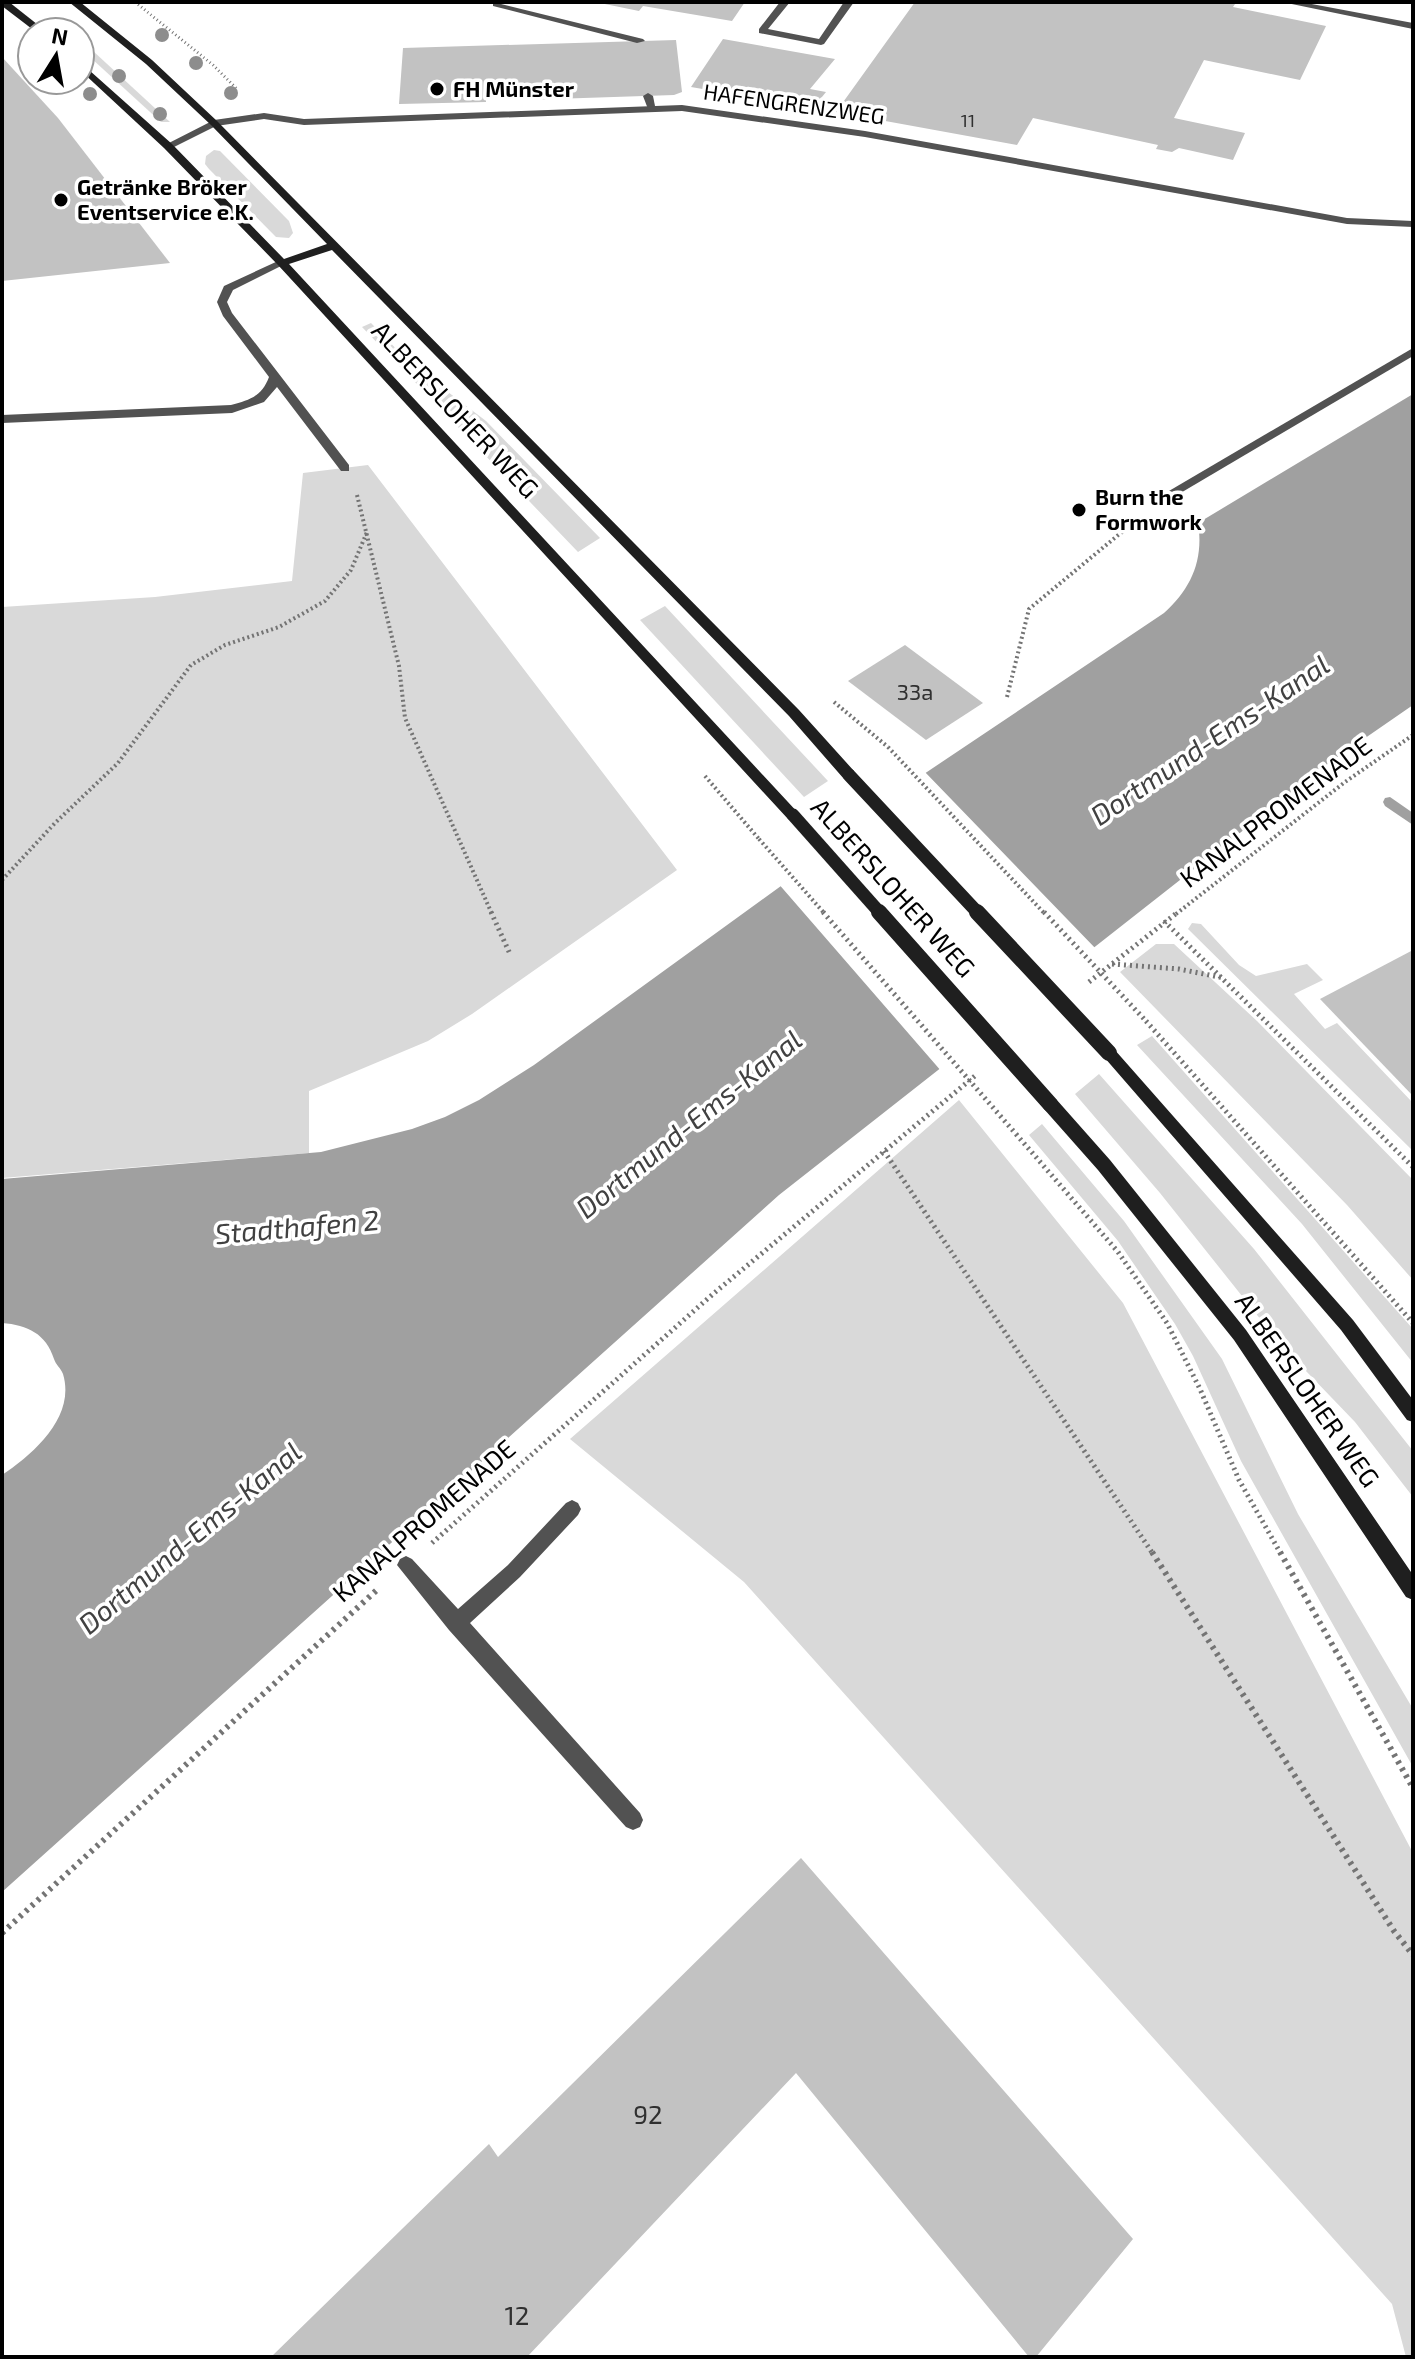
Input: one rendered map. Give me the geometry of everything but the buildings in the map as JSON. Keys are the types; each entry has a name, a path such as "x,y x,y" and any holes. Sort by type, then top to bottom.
{"main road":[{"path":"3,2 21,16"},
{"name":"ALBERSLOHER WEG","path":"74,2 149,62 214,123 783,702 1109,1053 1347,1325 1413,1414"},
{"name":"ALBERSLOHER WEG","path":"96,80 168,146 282,263 793,815 1104,1165 1240,1335 1413,1591"},
{"path":"282,263 336,245"}],"street":[{"path":"785,2 762,31 821,42 849,2"},
{"path":"1287,2 1413,26"},
{"path":"496,4 640,41"},
{"path":"648,96 653,109"},
{"name":"HAFENGRENZWEG","path":"168,146 214,123 264,116 304,122 653,109 731,113 865,134 1347,221 1413,224"},
{"path":"282,263 228,288 222,302 227,314 345,468"},
{"path":"1163,498 1413,351"},
{"path":"2,419 232,409 258,402 271,391 275,377"},
{"path":"456,1623 514,1571 572,1509"},
{"path":"406,1565 633,1820"}],"path":[{"path":"135,2 213,65 264,116"},
{"path":"345,468 360,502 399,666 405,718 510,954"},
{"path":"1007,697 1029,609 1163,498"},
{"path":"2,880 55,823 118,763 191,665 225,645 279,627 325,601 351,570 367,532"},
{"path":"826,696 888,747 1146,1021 1245,1129 1413,1323"},
{"name":"KANALPROMENADE","path":"1224,978 1164,921 1345,782 1413,735"},
{"path":"698,767 1118,1252 1167,1323 1200,1389 1239,1480 1413,1788"},
{"path":"1111,963 1179,969 1224,978 1413,1167"},
{"name":"KANALPROMENADE","path":"2,1933 347,1614 713,1294 884,1151 1190,1612 1394,1931 1413,1955"}],"shaded area":[{"path":"96,54 170,122 161,122 96,63"},
{"path":"214,150 220,151 289,221 293,233 289,238 276,237 209,169 205,164 206,156"},
{"path":"371,323 410,363 486,421 600,538 578,552 362,327"},
{"path":"368,465 677,870 472,1014 428,1041 309,1091 309,1153 2,1178 2,607 155,597 292,581 303,473"},
{"path":"665,606 828,781 804,797 640,620"},
{"path":"1192,923 1201,924 1239,965 1256,976 1307,964 1323,980 1294,994 1325,1029 1337,1023 1413,1103 1413,1151 1188,929"},
{"path":"1156,944 1174,944 1257,1021 1413,1180 1413,1280 1347,1205 1120,972"},
{"path":"1152,1036 1413,1329 1413,1363 1302,1224 1137,1045"},
{"path":"1099,1074 1254,1249 1413,1451 1413,1497 1355,1422 1281,1345 1160,1193 1075,1094"},
{"path":"959,1100 1123,1303 1413,1853 1413,2357 1406,2357 1392,2304 744,1582 570,1439"},
{"path":"1042,1124 1124,1221 1222,1359 1298,1514 1413,1709 1413,1767 1241,1461 1175,1324 1118,1241 1029,1135"}],"water":[{"path":"1413,394 1413,705 1329,763 779,1195 2,1892 2,1475 49,1433 58,1419 65,1390 63,1374 41,1337 20,1326 2,1323 2,1179 321,1152 412,1129 479,1100 534,1065 861,828 921,776 1164,613 1182,594 1193,573 1199,549 1198,523"}],"pier":[{"path":"923,770 1097,950 942,1072 777,882 858,824 882,799"}],"waterway":[{"path":"1390,802 1413,820"}],"place":[{"name":"FH Münster","path":"437,89"},
{"name":"Getränke Bröker Eventservice e.K.","path":"61,200"},
{"name":"Burn the Formwork","path":"1079,510"}],"water label":[{"name":"Dortmund-Ems-Kanal","path":"1210,740"},
{"name":"Dortmund-Ems-Kanal","path":"689,1124"},
{"name":"Stadthafen 2","path":"297,1227"},
{"name":"Dortmund-Ems-Kanal","path":"190,1538"}]}
